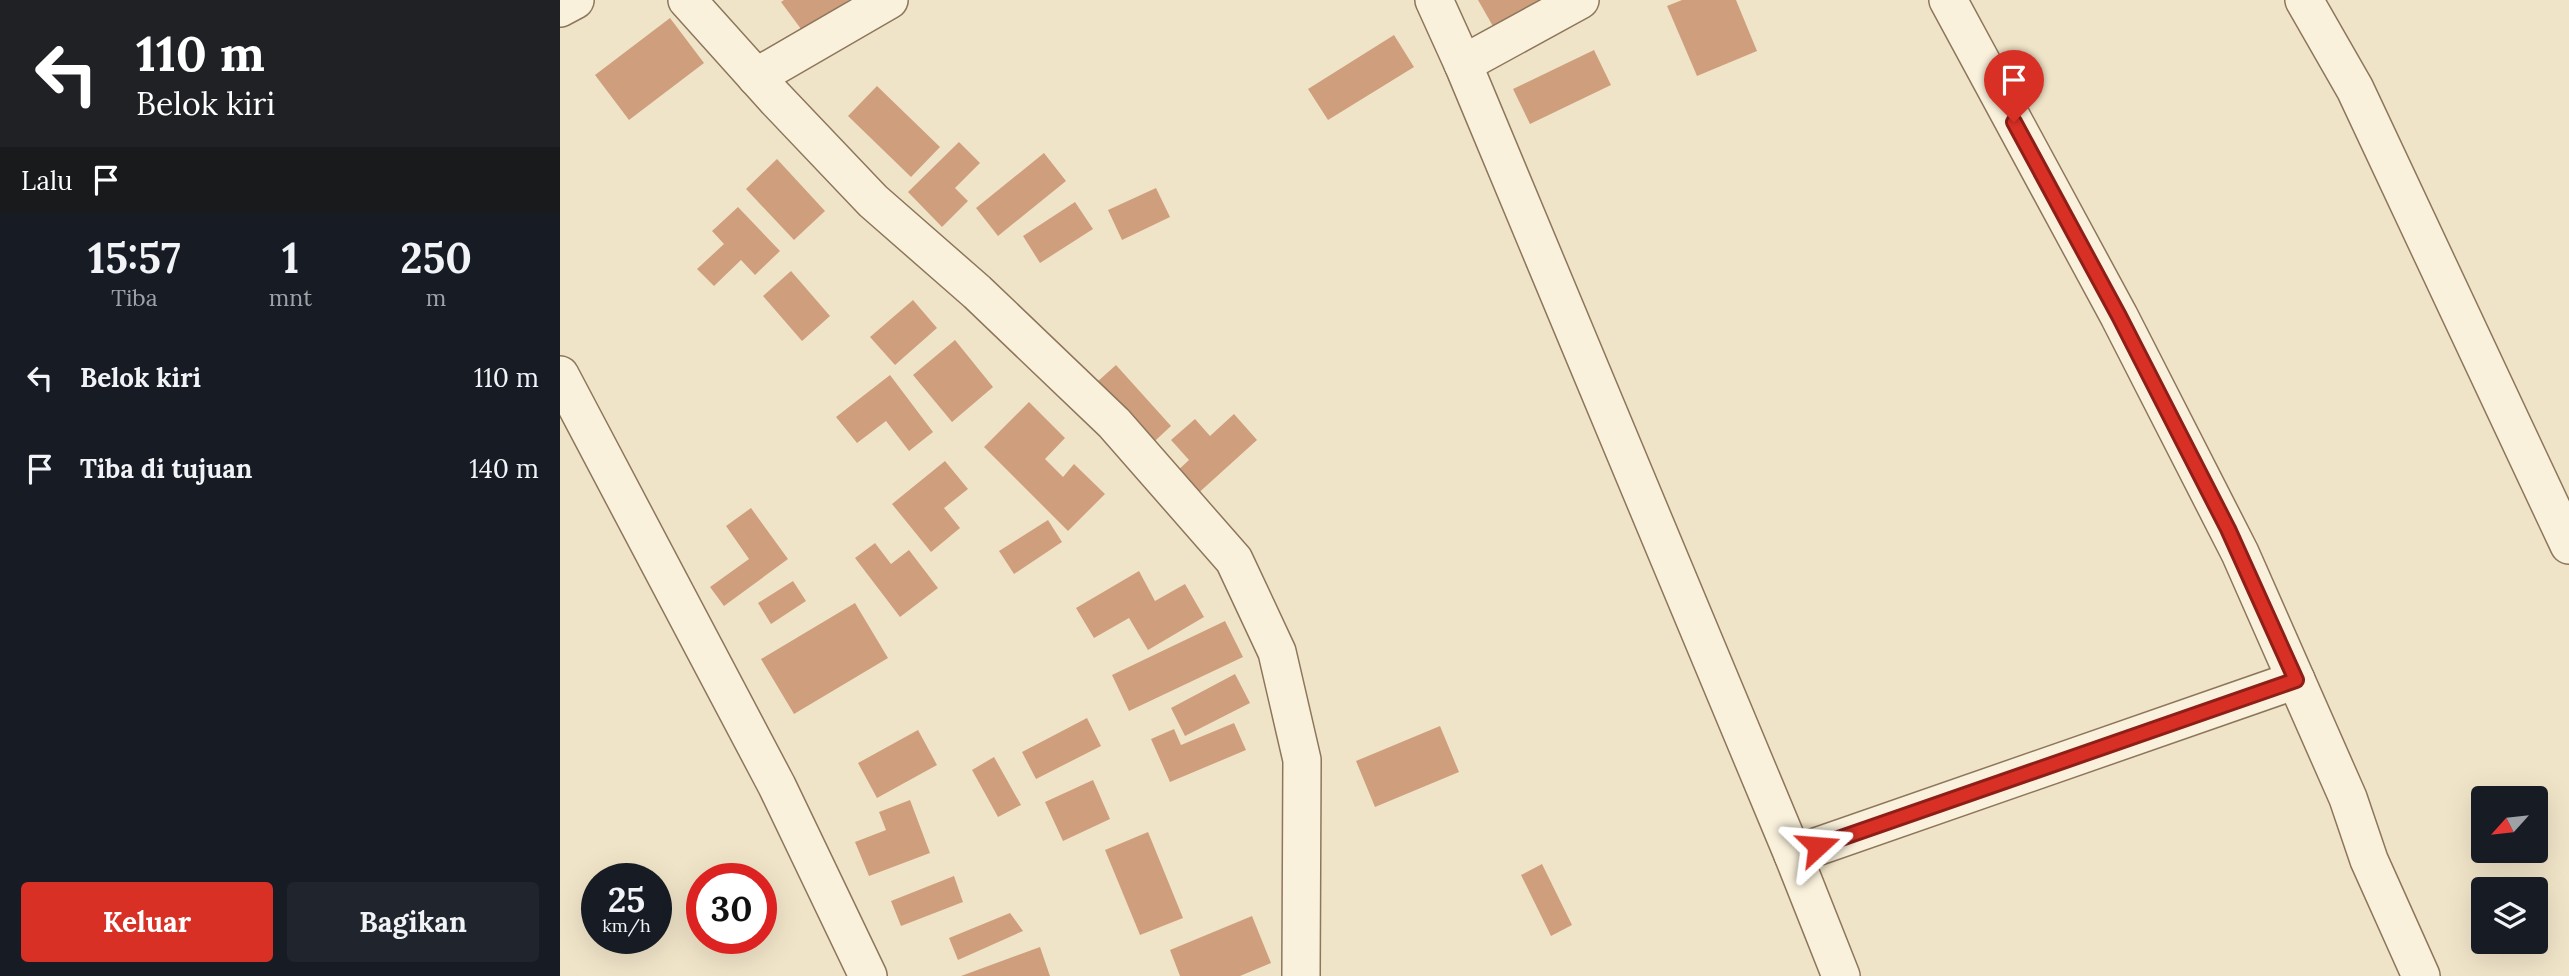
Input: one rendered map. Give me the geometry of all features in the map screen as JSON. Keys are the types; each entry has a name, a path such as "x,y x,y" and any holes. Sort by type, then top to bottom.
{"street":[{"path":"560,8 575,0"},
{"path":"687,0 873,201 977,292 1114,423 1234,560 1278,652 1301,760 1301,976"},
{"path":"756,77 889,0"},
{"path":"1434,0 1793,855 1841,976"},
{"path":"1463,64 1580,0"},
{"path":"1948,0 2126,329 2240,553 2348,798 2369,860 2421,976"},
{"path":"2304,0 2355,89 2569,545"},
{"path":"560,375 777,786 868,976"},
{"path":"1793,855 2296,680"}],"building":[{"path":"849,0 804,33 781,2"},
{"path":"1478,0 1556,0 1494,28"},
{"path":"1682,0 1736,0 1757,51 1697,76 1667,6"},
{"path":"670,18 704,63 629,120 595,75"},
{"path":"1394,35 1414,67 1328,120 1308,89"},
{"path":"1594,50 1611,85 1530,124 1513,89"},
{"path":"877,86 940,147 911,177 848,116"},
{"path":"959,142 980,163 955,188 968,201 942,227 908,192"},
{"path":"1044,153 1066,181 998,236 976,208"},
{"path":"777,159 825,211 794,240 746,189"},
{"path":"1156,188 1170,217 1122,240 1108,210"},
{"path":"1075,202 1093,229 1040,263 1023,236"},
{"path":"738,207 780,251 755,275 741,260 714,286 697,269 724,244 712,231"},
{"path":"791,271 830,316 802,341 763,296"},
{"path":"913,300 937,328 895,365 870,337"},
{"path":"955,340 993,387 952,422 913,375"},
{"path":"1116,365 1171,426 1143,452 1087,391"},
{"path":"890,375 933,432 909,451 886,421 857,443 836,417"},
{"path":"1029,402 1065,438 1045,459 1063,477 1074,464 1105,494 1068,531 984,447"},
{"path":"1234,414 1257,440 1194,497 1174,474 1189,460 1171,440 1195,419 1210,436"},
{"path":"945,461 968,489 944,508 960,528 931,552 892,504"},
{"path":"751,508 788,559 724,606 710,587 749,559 726,526"},
{"path":"1048,520 1062,542 1014,574 999,551"},
{"path":"875,543 891,564 909,550 938,588 900,617 855,558"},
{"path":"1139,571 1155,601 1185,584 1204,617 1148,650 1129,618 1094,638 1076,608"},
{"path":"793,581 806,601 771,624 758,603"},
{"path":"855,603 888,658 794,714 761,659"},
{"path":"1225,621 1243,657 1129,711 1112,675"},
{"path":"1235,674 1250,703 1185,736 1171,708"},
{"path":"1087,718 1101,746 1036,779 1022,752"},
{"path":"1234,723 1246,750 1170,782 1151,739 1174,729 1181,745"},
{"path":"1440,726 1459,772 1375,807 1356,761"},
{"path":"918,730 937,765 877,798 858,763"},
{"path":"994,757 1021,805 998,817 972,770"},
{"path":"1093,780 1110,819 1063,841 1045,802"},
{"path":"910,800 930,853 869,876 855,842 886,830 879,812"},
{"path":"1148,832 1183,918 1140,935 1105,850"},
{"path":"1542,864 1572,925 1551,936 1521,875"},
{"path":"954,876 963,902 901,926 891,901"},
{"path":"1010,913 1023,931 958,960 949,938"},
{"path":"1252,916 1271,963 1240,976 1180,976 1170,950"},
{"path":"1040,947 1050,976 961,976"}],"route":[{"path":"1818,846 2296,680 2228,529 2119,316 2014,122"}]}
